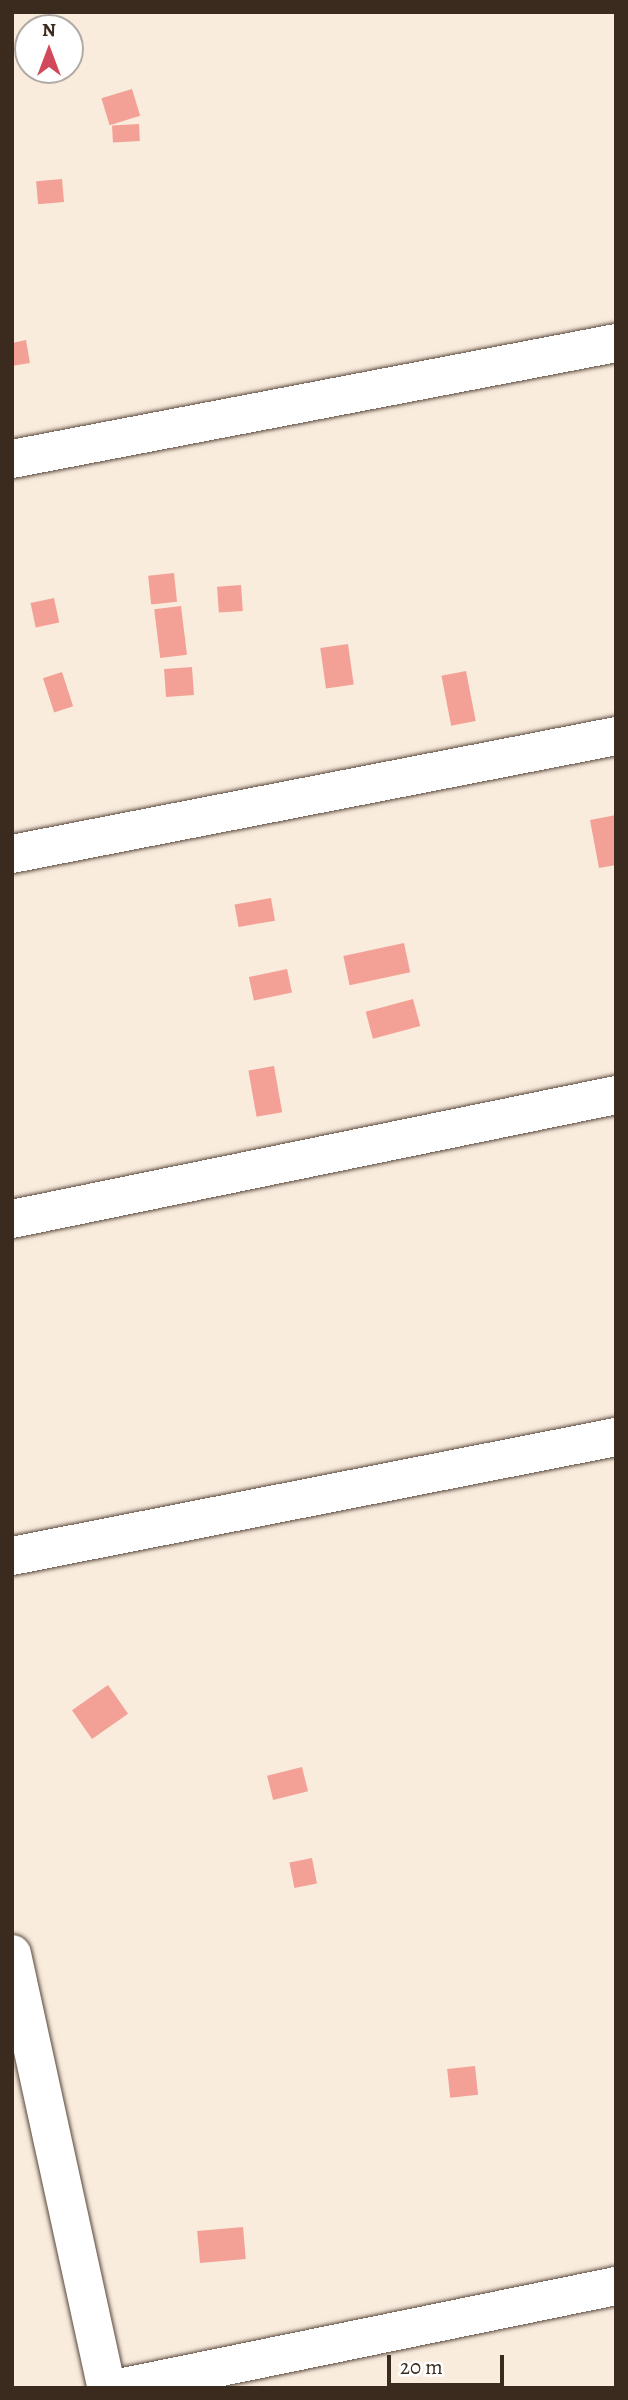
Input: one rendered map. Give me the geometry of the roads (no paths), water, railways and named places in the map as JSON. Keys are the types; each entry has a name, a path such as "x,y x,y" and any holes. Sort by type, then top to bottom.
{"street":[{"path":"12,458 616,343"},
{"path":"12,855 616,736"},
{"path":"12,1219 616,1095"},
{"path":"12,1556 616,1437"},
{"path":"12,1954 107,2388"},
{"path":"119,2388 616,2286"}]}
